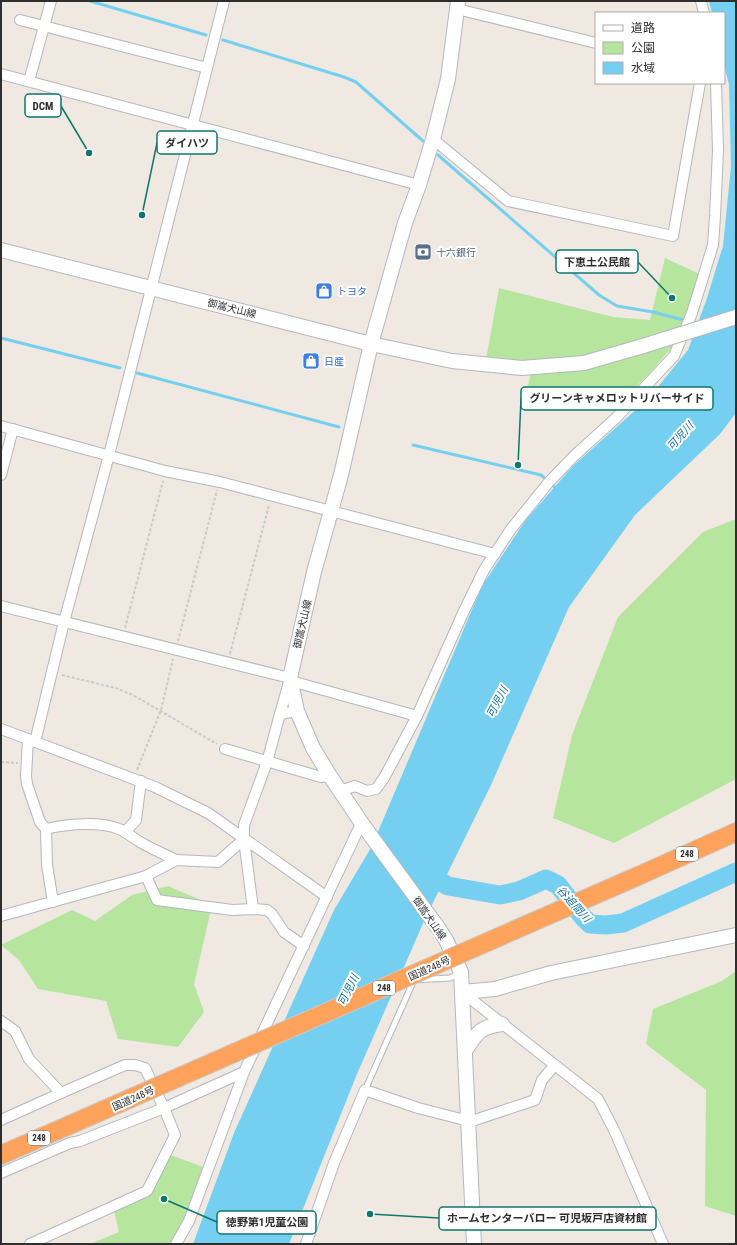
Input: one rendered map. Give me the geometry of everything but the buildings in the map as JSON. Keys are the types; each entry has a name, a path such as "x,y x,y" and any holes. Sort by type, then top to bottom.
{"highway":[{"name":"国道248号","path":"1,1155 736,832"},
{"name":"国道248号","path":"1,1148 78,1122"}],"main road":[{"path":"456,3 448,79 433,139 419,185 405,223 371,344 452,361 522,368 584,363 736,317"},
{"name":"御嵩犬山線","path":"1,250 371,344 350,439 332,511 314,572 291,680 298,711 313,748 363,825 439,929 461,972 474,1244"},
{"path":"462,992 495,989 551,973 736,935"},
{"path":"465,1051 477,1032 490,1026 502,1024"}],"street":[{"path":"29,81 51,1"},
{"path":"53,902 47,865 46,829 40,822 27,784 27,764 31,740 52,673 64,622 109,455 224,1"},
{"path":"701,1 704,12"},
{"path":"456,3 595,43"},
{"path":"20,20 207,68"},
{"path":"1,74 419,185"},
{"path":"433,139 508,201 673,236 700,84"},
{"path":"340,790 355,786 367,791 376,789 384,778 417,716 484,570 511,529 549,482 575,455 616,418 674,356 689,322 713,245 718,150 716,84"},
{"path":"1,426 165,471 220,482 272,495 495,554"},
{"path":"1,475 13,429"},
{"path":"1,606 228,663 417,716"},
{"path":"253,909 244,839 244,825 267,762 291,680"},
{"path":"280,714 298,711"},
{"path":"1,729 155,787 208,813 327,897"},
{"path":"225,749 321,777 330,776"},
{"path":"125,832 136,820 137,780"},
{"path":"46,829 60,826 102,825 118,828 140,842 176,860 218,862 244,839"},
{"path":"176,1244 190,1221 244,1072 359,828 363,825"},
{"path":"1,916 146,876 176,860"},
{"path":"146,876 157,900 232,910 267,910 272,914 284,932 304,946"},
{"path":"462,992 554,1066 572,1078 598,1099 615,1132 663,1244"},
{"path":"1,1021 15,1031 30,1059 61,1093"},
{"path":"1,1120 124,1065 135,1065 145,1068 175,1135 147,1190 45,1241 30,1244"},
{"path":"306,1244 334,1163 365,1090 418,1108 469,1122 535,1100 542,1080 554,1066"},
{"path":"1,1173 70,1143 80,1142 164,1108 244,1072"}],"lane":[{"path":"365,1090 414,980 450,978 461,972"}],"path":[{"path":"122,637 165,471"},
{"path":"137,780 161,710 220,482"},
{"path":"228,663 272,495"},
{"path":"52,673 116,688 133,695 161,710 225,749"},
{"path":"1,762 27,764"}],"green space":[{"path":"665,258 704,276 685,332 648,375 615,407 528,386 532,368 485,365 499,288 613,317 650,320"},
{"path":"736,519 736,779 614,843 553,818 572,735 618,617 703,532"},
{"path":"168,886 212,905 194,984 204,1012 178,1047 118,1039 106,1001 38,989 19,960 1,945 72,910 95,921 132,895"},
{"path":"736,971 736,1216 705,1206 706,1090 646,1044 653,1009 722,981"},
{"path":"165,1153 209,1169 176,1244 90,1244 119,1232 113,1207 147,1190"}],"water":[{"name":"可児川","path":"709,1 736,1 736,413 720,434 635,515 569,607 491,785 425,919 357,1074 289,1244 193,1244 234,1133 334,910 372,846 482,586 525,521 573,466 648,399 688,350 706,301 723,246 731,166 729,85 725,68 725,12 712,12"}],"waterway":[{"path":"90,1 206,35"},
{"path":"223,40 356,82 423,141"},
{"path":"438,155 599,295 617,306 653,312 687,321"},
{"path":"1,338 120,368"},
{"path":"137,373 339,427"},
{"path":"413,445 541,475 557,489"},
{"name":"谷追間川","path":"421,869 448,886 500,895 519,891 546,879 558,885 590,924 606,925 623,923 736,872"}],"place":[{"name":"DCM","path":"89,153"},
{"name":"ダイハツ","path":"142,215"},
{"name":"十六銀行","path":"423,252"},
{"name":"トヨタ","path":"324,291"},
{"name":"下恵土公民館","path":"672,298"},
{"name":"日産","path":"311,361"},
{"name":"グリーンキャメロットリバーサイド","path":"518,465"},
{"name":"徳野第1児童公園","path":"164,1199"},
{"name":"ホームセンターバロー 可児坂戸店資材館","path":"370,1214"}]}
